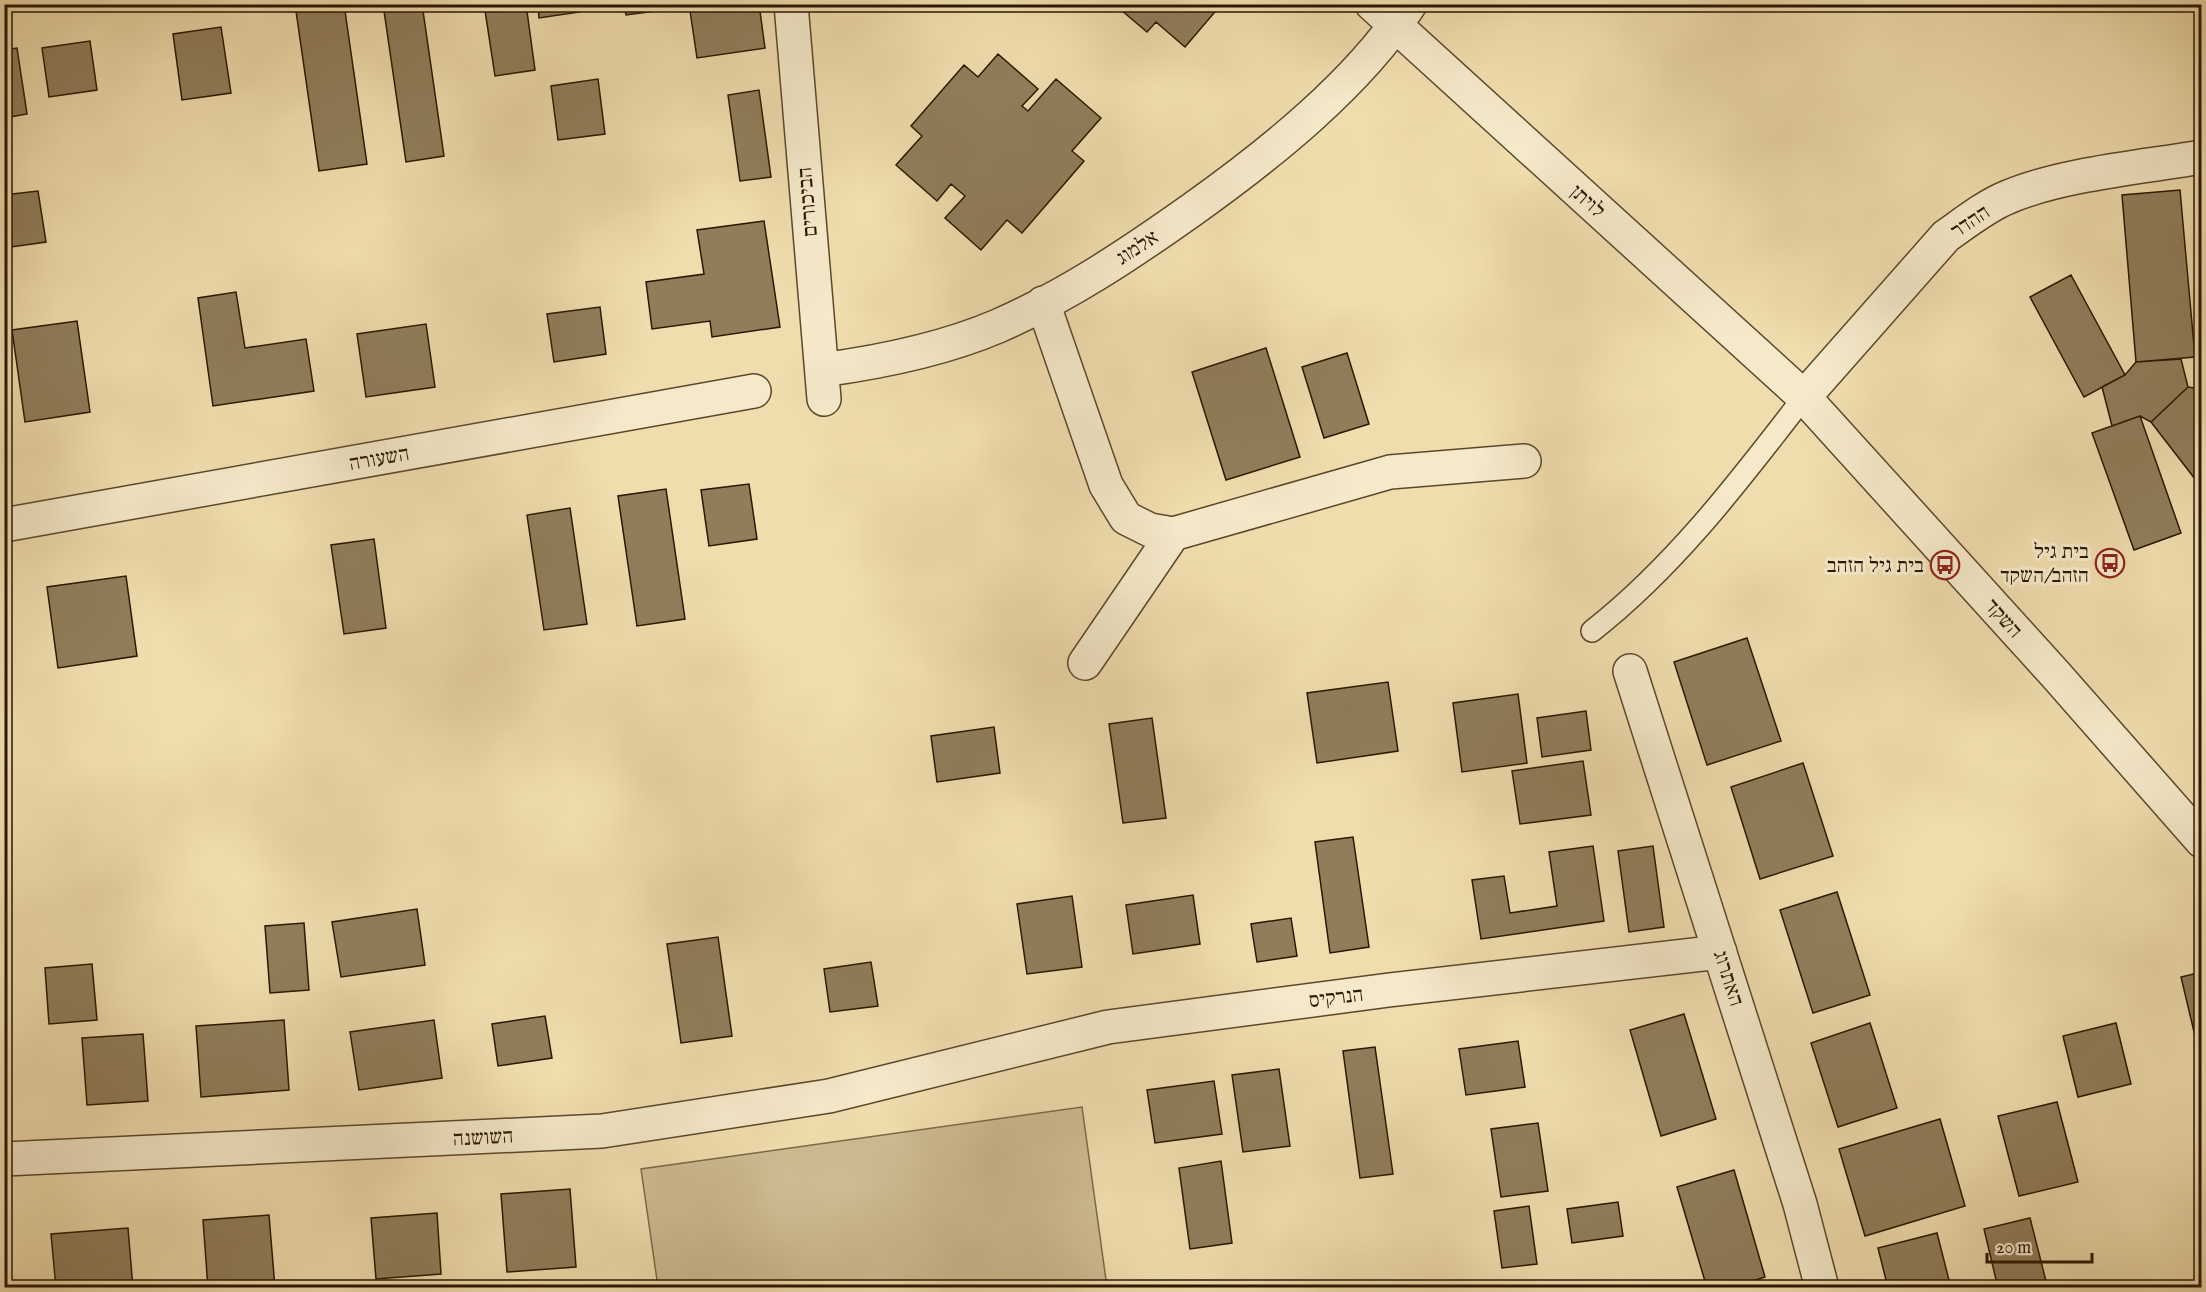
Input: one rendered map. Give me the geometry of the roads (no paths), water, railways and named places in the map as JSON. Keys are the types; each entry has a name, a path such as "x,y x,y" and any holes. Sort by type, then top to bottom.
{"street":[{"name":"הביכורים","path":"791,4 823,385"},
{"name":"לויתן","path":"1372,4 1403,15 1804,397"},
{"name":"אלמוג","path":"823,385 997,326 1043,303 1144,244 1296,130 1403,15"},
{"name":"ההדר","path":"1804,397 1946,236 1974,216 2007,197 2039,185 2202,157"},
{"path":"1043,303 1106,485 1126,518 1150,530 1173,534 1390,472 1524,461"},
{"name":"השעורה","path":"4,525 754,391"},
{"name":"השקד","path":"1804,397 2056,675 2202,841"},
{"path":"1085,663 1173,534"},
{"name":"האתרוג","path":"1630,671 1800,1204 1822,1287"},
{"name":"הנרקיס","path":"956,1065 1108,1027 1389,990 1720,952"},
{"name":"השושנה","path":"4,1159 602,1131 829,1096 956,1065"}],"lane":[{"path":"1592,631 1670,560 1741,480 1804,397"}],"place":[{"name":"בית גיל הזהב/השקד","path":"2110,563"},
{"name":"בית גיל הזהב","path":"1945,565"}]}
